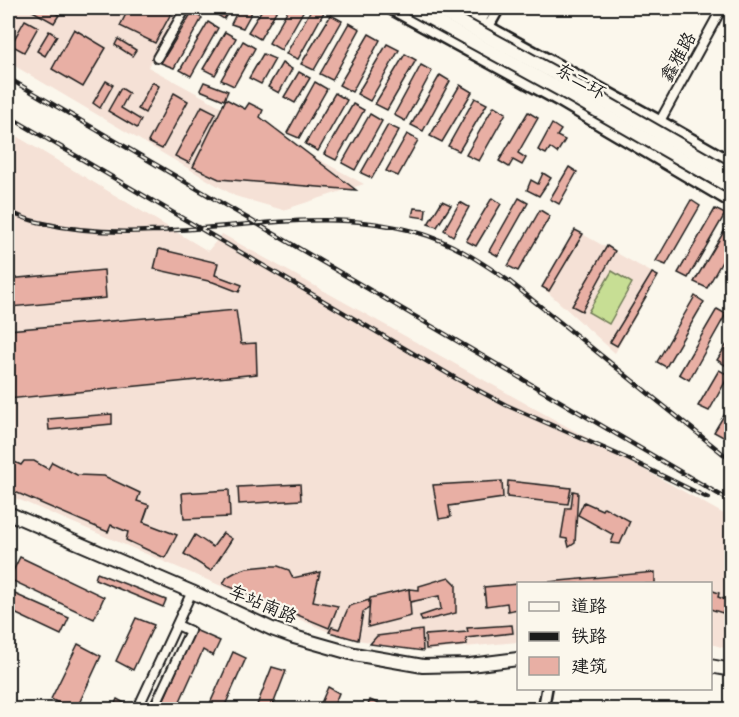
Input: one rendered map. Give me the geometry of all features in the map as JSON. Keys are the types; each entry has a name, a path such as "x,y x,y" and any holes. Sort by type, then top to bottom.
{"main road":[{"name":"东二环","path":"411,8 561,90 732,188"},
{"name":"东二环","path":"435,8 732,175"},
{"name":"车站南路","path":"8,513 294,637 354,654 423,666 470,666 517,659"},
{"name":"车站南路","path":"8,520 291,642 354,661 422,673 470,673 517,666"},
{"path":"712,658 732,661"},
{"path":"712,666 732,670"}],"street":[{"path":"157,58 186,8"},
{"path":"389,8 559,101 732,203"},
{"path":"455,8 732,162"},
{"path":"474,54 488,8"},
{"path":"464,49 499,8"},
{"name":"鑫雅路","path":"660,121 722,8"},
{"path":"137,710 189,598"},
{"path":"153,710 190,631 177,625"},
{"path":"543,710 547,690"}],"shaded area":[{"path":"8,8 180,8 148,67 364,184 283,210 235,196 8,62"},
{"path":"8,131 208,251 222,234 731,518 731,650 712,644 712,582 517,582 517,642 423,651 358,640 329,632 8,495"},
{"path":"575,230 658,276 615,353 542,287"}],"green space":[{"path":"612,271 632,283 609,324 588,312"}],"building":[{"path":"27,8 46,8 59,15 54,23"},
{"path":"129,8 174,8 155,43 120,26"},
{"path":"217,8 231,8 224,19 214,13"},
{"path":"239,8 254,8 243,28 231,24"},
{"path":"263,8 278,8 260,39 248,32"},
{"path":"289,8 305,8 281,50 269,43"},
{"path":"312,8 324,12 298,59 286,54"},
{"path":"192,12 202,18 174,68 161,63"},
{"path":"331,15 342,21 314,70 301,64"},
{"path":"25,20 38,27 24,52 11,45"},
{"path":"208,22 218,28 191,76 180,70"},
{"path":"349,23 360,29 332,80 320,74"},
{"path":"74,29 106,48 83,87 52,69"},
{"path":"49,31 57,36 45,56 37,51"},
{"path":"225,32 236,38 215,75 203,69"},
{"path":"369,34 380,40 352,92 339,85"},
{"path":"118,39 136,50 132,56 115,45"},
{"path":"243,41 255,48 234,86 221,80"},
{"path":"387,44 399,50 370,101 357,94"},
{"path":"263,54 275,59 261,84 249,78"},
{"path":"405,54 416,60 387,110 375,104"},
{"path":"282,63 292,69 279,93 268,87"},
{"path":"421,65 432,71 405,121 394,115"},
{"path":"299,72 310,78 295,103 284,97"},
{"path":"440,75 450,81 423,131 411,125"},
{"path":"106,81 113,85 100,108 93,103"},
{"path":"152,82 159,86 145,113 138,109"},
{"path":"204,82 228,91 224,100 200,90"},
{"path":"315,82 327,89 299,138 287,133"},
{"path":"460,85 472,92 442,142 430,136"},
{"path":"121,88 129,93 121,108 141,120 137,128 108,111"},
{"path":"174,93 188,101 162,149 148,142"},
{"path":"335,93 347,100 318,151 305,144"},
{"path":"475,98 487,104 459,151 448,146"},
{"path":"226,99 245,109 249,103 263,110 260,117 356,190 219,179 193,167"},
{"path":"353,104 364,110 336,160 324,154"},
{"path":"202,106 216,113 189,163 175,156"},
{"path":"494,106 506,113 479,161 466,155"},
{"path":"528,112 538,118 518,153 526,158 522,165 513,160 509,167 499,161"},
{"path":"370,114 382,121 355,170 342,163"},
{"path":"552,124 561,130 557,136 565,140 557,153 550,148 546,154 538,150"},
{"path":"388,125 399,130 372,178 361,173"},
{"path":"407,134 418,140 398,176 386,171"},
{"path":"569,167 577,172 559,204 550,199"},
{"path":"543,173 551,178 539,196 527,190 531,180 538,184"},
{"path":"492,198 501,204 476,246 466,241"},
{"path":"519,198 528,203 498,256 489,251"},
{"path":"691,200 700,206 666,265 656,261"},
{"path":"442,201 451,205 437,227 428,224"},
{"path":"460,202 469,207 453,236 444,230"},
{"path":"414,208 426,209 425,218 412,216"},
{"path":"715,209 725,214 688,278 678,273"},
{"path":"540,210 550,216 518,271 508,266"},
{"path":"732,218 732,244 707,288 694,282"},
{"path":"575,230 583,234 549,291 542,287"},
{"path":"607,246 615,251 582,311 572,306"},
{"path":"159,249 218,263 215,275 242,285 239,292 213,282 154,269"},
{"path":"104,270 106,298 10,307 8,279"},
{"path":"652,273 658,276 617,346 610,342"},
{"path":"695,296 704,302 666,367 657,362"},
{"path":"717,309 726,314 689,380 679,374"},
{"path":"236,310 241,344 256,343 257,374 8,399 8,330"},
{"path":"732,336 732,361 728,367 717,360"},
{"path":"719,370 729,375 709,411 698,406"},
{"path":"732,402 732,426 725,438 714,432"},
{"path":"112,414 112,424 49,430 48,419"},
{"path":"8,459 21,465 24,461 34,461 48,469 52,462 77,475 104,476 140,493 137,501 149,505 143,522 177,535 165,558 126,540 128,532 111,525 108,532 8,489"},
{"path":"502,481 503,498 449,506 451,517 439,519 433,485"},
{"path":"508,481 571,488 568,504 507,497"},
{"path":"300,484 301,500 239,504 238,487"},
{"path":"229,490 230,517 184,519 182,493"},
{"path":"573,491 578,492 575,543 569,547 567,539 561,538 566,508 571,508"},
{"path":"584,502 602,510 604,507 630,521 620,544 611,543 614,535 578,515"},
{"path":"223,533 232,539 211,571 184,554 195,535 213,547"},
{"path":"20,557 104,597 94,619 9,579"},
{"path":"278,566 289,570 293,578 320,572 313,601 338,606 329,628 223,584 227,577 236,572 247,568"},
{"path":"655,572 655,582 548,582"},
{"path":"97,573 166,600 163,607 95,579"},
{"path":"449,577 456,584 456,613 422,621 420,616 441,609 439,596 410,602 409,589 419,590 419,586"},
{"path":"517,584 517,609 508,611 507,603 486,606 484,587"},
{"path":"409,589 411,616 368,627 370,598"},
{"path":"8,591 69,618 61,635 8,610"},
{"path":"712,591 719,593 718,597 732,602 732,616 712,610"},
{"path":"369,600 369,608 363,612 358,640 329,632 332,627 339,629 349,606"},
{"path":"136,618 154,625 133,670 116,661"},
{"path":"512,625 513,633 466,638 467,645 426,649 425,635 468,632 467,628"},
{"path":"195,630 220,641 213,656 203,650 176,710 164,710 160,708"},
{"path":"422,630 423,651 370,644 377,636"},
{"path":"78,644 101,656 76,710 71,710 51,699"},
{"path":"233,652 246,658 223,710 212,710 208,708"},
{"path":"272,667 286,671 271,710 255,710"},
{"path":"328,687 339,693 332,710 318,710"},
{"path":"117,699 128,705 125,710 112,710"},
{"path":"370,700 382,705 380,710 366,710"},
{"path":"477,700 487,704 485,710 473,710"}],"railway":[{"path":"8,78 732,502"},
{"path":"8,116 457,379 506,405 626,458 708,498"},
{"path":"8,212 52,225 95,231 152,231 317,220 383,225 429,236 464,252 509,281 732,461"}]}
